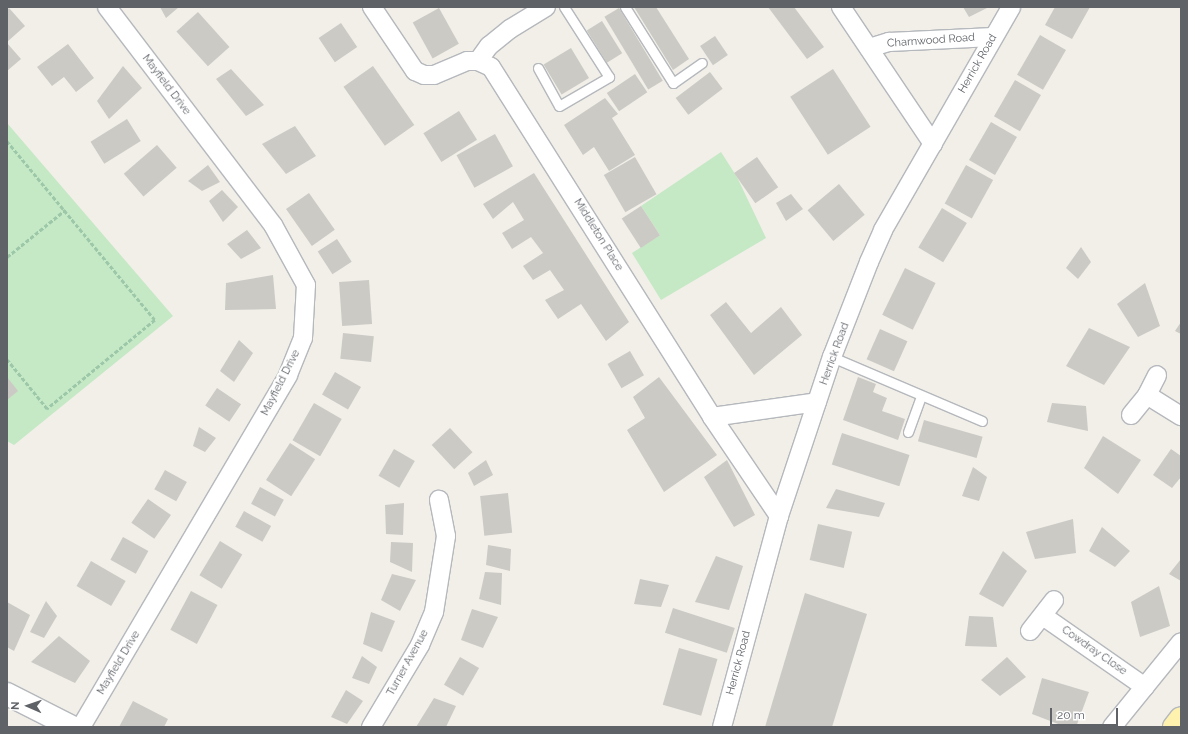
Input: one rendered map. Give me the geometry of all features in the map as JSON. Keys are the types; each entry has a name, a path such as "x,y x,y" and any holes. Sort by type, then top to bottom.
{"main road":[{"path":"1174,727 1181,718"}],"street":[{"name":"Mayfield Drive","path":"81,727 288,375 303,338 306,285 273,226 107,7"},
{"path":"372,7 415,71 424,75 434,75 467,61 478,61 488,46 510,29 546,7"},
{"name":"Charnwood Road","path":"842,7 933,144"},
{"name":"Herrick Road","path":"722,727 779,516 832,357 883,230 1011,7"},
{"name":"Charnwood Road","path":"869,48 889,42 993,37"},
{"name":"Middleton Place","path":"478,61 491,67 500,80 712,417 779,516"},
{"path":"1131,416 1147,394 1157,375"},
{"path":"1147,394 1181,416"},
{"path":"712,417 817,402"},
{"name":"Turner Avenue","path":"371,727 420,646 434,612 446,536 439,500"},
{"path":"1030,631 1054,600"},
{"name":"Cowdray Close","path":"1043,616 1145,687"},
{"path":"1112,727 1181,642"},
{"path":"7,694 72,727"}],"lane":[{"path":"538,68 559,106 609,77 564,7"},
{"path":"625,7 673,83 702,63"},
{"path":"832,357 982,422"},
{"path":"908,432 921,396"}],"path":[{"path":"7,141 155,320 47,409 7,360"},
{"path":"7,258 65,210"}],"green space":[{"path":"7,123 173,316 14,445 7,441"},
{"path":"721,152 737,177 766,238 661,300 632,253 660,235 641,206"}],"building":[{"path":"160,7 179,7 166,18"},
{"path":"634,7 656,7 689,59 673,70"},
{"path":"768,7 794,7 824,47 807,59"},
{"path":"963,7 989,7 969,17"},
{"path":"1055,7 1090,7 1072,39 1045,25"},
{"path":"9,8 25,26 7,42 7,10"},
{"path":"439,8 459,44 433,58 413,23"},
{"path":"619,8 663,81 648,90 604,17"},
{"path":"198,12 229,47 208,66 176,31"},
{"path":"602,21 622,53 607,63 587,31"},
{"path":"341,23 357,47 335,62 319,38"},
{"path":"1040,35 1066,50 1043,90 1017,75"},
{"path":"715,36 728,55 713,65 700,46"},
{"path":"7,43 21,59 7,71"},
{"path":"68,44 94,78 76,92 64,77 52,86 37,67"},
{"path":"571,48 589,78 562,94 544,64"},
{"path":"123,66 142,88 109,119 97,101"},
{"path":"373,66 414,125 385,146 344,87"},
{"path":"231,69 264,105 246,116 216,79"},
{"path":"833,69 871,127 828,155 790,97"},
{"path":"710,72 723,89 688,115 676,98"},
{"path":"635,74 647,92 619,111 607,93"},
{"path":"1015,80 1041,95 1020,131 994,116"},
{"path":"605,98 618,114 612,118 635,155 609,171 594,147 583,155 564,125"},
{"path":"459,111 477,140 441,162 423,133"},
{"path":"127,119 141,141 104,164 91,142"},
{"path":"991,122 1017,137 995,175 969,160"},
{"path":"295,126 316,156 286,174 262,144"},
{"path":"495,134 513,166 474,188 457,155"},
{"path":"157,145 177,168 143,197 124,174"},
{"path":"635,157 656,194 625,212 604,175"},
{"path":"757,157 778,187 755,203 734,173"},
{"path":"208,165 220,182 202,191 188,181"},
{"path":"966,165 993,180 972,219 945,203"},
{"path":"534,173 629,322 606,341 581,304 558,319 545,300 564,290 550,270 533,280 523,266 543,253 531,237 512,249 502,233 524,220 513,202 493,219 483,204"},
{"path":"839,184 865,215 833,241 808,210"},
{"path":"222,190 238,207 223,222 209,201"},
{"path":"309,193 335,230 312,246 286,209"},
{"path":"791,194 803,209 786,221 776,203"},
{"path":"641,206 660,235 641,248 622,219"},
{"path":"942,208 967,223 943,262 918,247"},
{"path":"247,230 261,248 241,259 227,244"},
{"path":"337,239 352,262 332,274 318,252"},
{"path":"1081,247 1091,262 1078,279 1066,268"},
{"path":"905,268 936,283 913,330 882,315"},
{"path":"273,275 276,309 225,310 226,283"},
{"path":"369,280 372,324 342,326 339,282"},
{"path":"1145,283 1160,326 1138,337 1117,304"},
{"path":"726,302 751,333 781,307 802,335 754,375 710,315"},
{"path":"1181,322 1181,334 1175,331"},
{"path":"1089,328 1130,347 1104,385 1066,366"},
{"path":"880,329 907,341 894,371 867,359"},
{"path":"343,333 374,336 371,362 340,359"},
{"path":"239,340 253,353 234,382 220,371"},
{"path":"630,351 644,375 621,388 607,364"},
{"path":"335,372 361,387 348,410 322,395"},
{"path":"7,377 18,391 7,400"},
{"path":"659,377 717,455 664,492 627,430 645,418 633,397"},
{"path":"858,377 876,384 873,392 887,398 882,411 905,419 898,440 843,420"},
{"path":"217,388 241,404 229,422 205,405"},
{"path":"314,403 342,419 320,456 292,440"},
{"path":"1052,403 1086,406 1088,431 1047,422"},
{"path":"924,420 983,437 977,458 918,441"},
{"path":"199,427 216,438 205,452 193,446"},
{"path":"450,428 473,452 454,469 432,445"},
{"path":"842,433 910,455 899,486 832,464"},
{"path":"1103,436 1141,460 1118,494 1084,468"},
{"path":"290,443 315,459 291,496 266,480"},
{"path":"394,449 415,461 399,488 378,476"},
{"path":"1171,449 1181,456 1181,477 1172,488 1153,475"},
{"path":"486,460 493,475 474,486 468,473"},
{"path":"727,460 755,515 734,527 704,477"},
{"path":"973,467 987,477 979,501 962,496"},
{"path":"165,470 187,482 176,501 154,489"},
{"path":"260,487 284,500 275,516 251,504"},
{"path":"836,489 885,503 879,517 826,508"},
{"path":"508,493 512,533 484,536 480,496"},
{"path":"148,499 171,515 154,539 131,523"},
{"path":"404,503 403,535 386,534 385,505"},
{"path":"244,511 271,526 262,542 235,527"},
{"path":"1073,519 1076,553 1035,559 1026,532"},
{"path":"818,524 852,532 844,568 810,560"},
{"path":"1102,527 1130,551 1115,567 1089,551"},
{"path":"123,537 148,551 136,574 110,560"},
{"path":"220,541 242,554 222,589 199,575"},
{"path":"391,542 413,543 412,572 390,562"},
{"path":"488,545 511,549 510,571 486,565"},
{"path":"1003,551 1027,571 1003,607 979,594"},
{"path":"716,556 743,566 729,610 695,602"},
{"path":"1181,559 1181,581 1169,574"},
{"path":"91,561 126,581 111,606 76,586"},
{"path":"485,572 502,573 501,605 479,599"},
{"path":"392,574 416,580 400,611 381,600"},
{"path":"640,579 669,585 661,607 634,604"},
{"path":"1159,586 1170,626 1140,637 1131,602"},
{"path":"191,591 217,605 197,644 170,630"},
{"path":"805,593 867,614 832,727 765,727"},
{"path":"46,601 57,616 44,638 30,632"},
{"path":"7,602 30,615 14,651 7,647"},
{"path":"673,608 735,628 727,653 665,633"},
{"path":"472,609 498,617 483,648 461,640"},
{"path":"371,612 395,621 382,652 363,644"},
{"path":"969,616 993,617 997,647 965,646"},
{"path":"59,636 90,661 75,683 31,662"},
{"path":"679,648 717,659 701,716 663,705"},
{"path":"362,656 377,667 369,684 352,678"},
{"path":"460,657 479,668 463,696 444,685"},
{"path":"1007,657 1026,677 1000,696 981,680"},
{"path":"1042,678 1089,692 1076,727 1066,727 1032,714"},
{"path":"346,690 363,701 347,724 331,717"},
{"path":"434,698 456,706 446,727 416,727"},
{"path":"133,701 168,719 164,727 119,727"}]}
